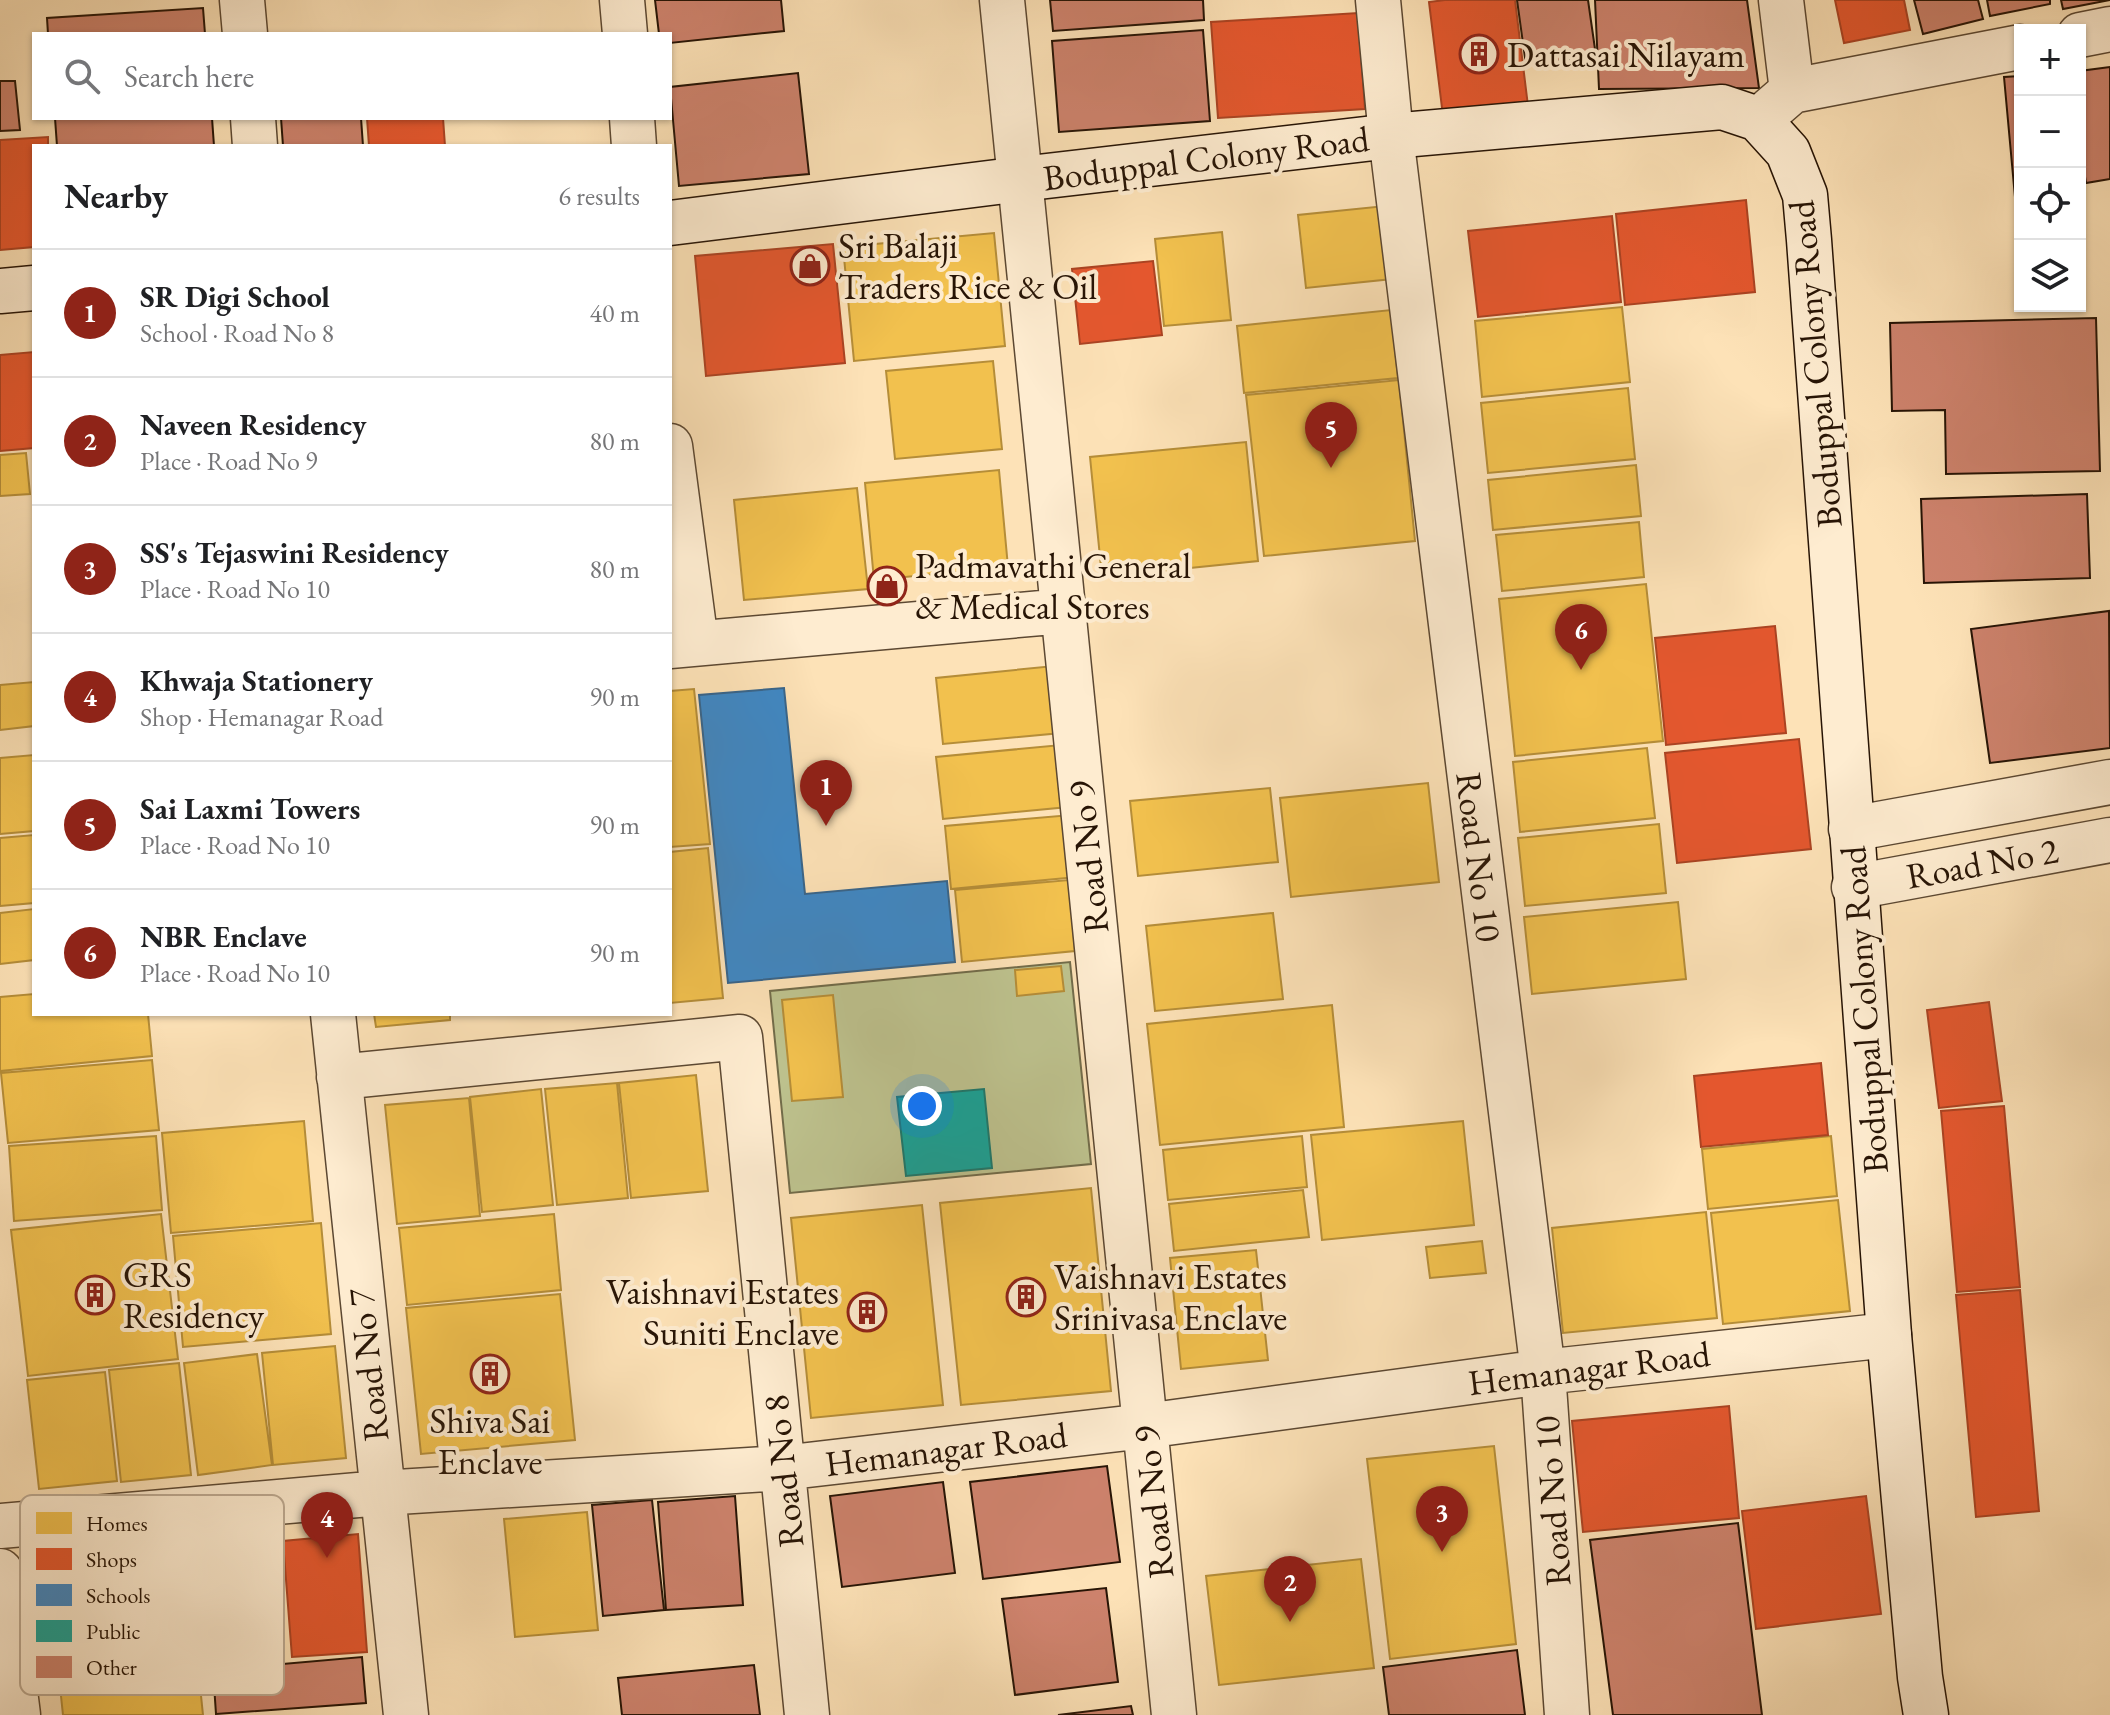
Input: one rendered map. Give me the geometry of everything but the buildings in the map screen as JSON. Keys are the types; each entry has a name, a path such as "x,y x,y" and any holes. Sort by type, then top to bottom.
{"street":[{"path":"242,0 245,32"},
{"path":"622,0 625,32"},
{"name":"Road No 9","path":"1002,0 1174,1715"},
{"name":"Road No 10","path":"1378,0 1391,136 1543,1372 1567,1715"},
{"path":"1781,0 1792,91"},
{"path":"2086,34 2110,29"},
{"path":"1758,119 1792,91 2014,48"},
{"name":"Boduppal Colony Road","path":"672,223 1391,136 1722,107 1758,119 1788,152 1805,195 1889,1335 1926,1715"},
{"path":"253,120 255,144"},
{"path":"632,120 634,144"},
{"path":"0,291 32,288"},
{"path":"672,476 683,644 1064,611"},
{"path":"1851,829 2110,782"},
{"name":"Road No 2","path":"1854,887 2110,840"},
{"name":"Road No 7","path":"333,1016 406,1715"},
{"name":"Road No 8","path":"339,1077 740,1037 807,1715"},
{"name":"Hemanagar Road","path":"284,1501 782,1468 1145,1426 1543,1372 1889,1335"},
{"name":"Hemanagar Road","path":"0,1526 20,1524"},
{"path":"0,1571 18,1715"}],"green space":[{"path":"1070,962 1091,1164 790,1193 770,991"}],"place":[{"name":"Dattasai Nilayam","path":"1479,54"},
{"name":"Sri Balaji Traders Rice & Oil","path":"810,266"},
{"name":"Sai Laxmi Towers","path":"1331,468"},
{"name":"Padmavathi General & Medical Stores","path":"887,586"},
{"name":"NBR Enclave","path":"1581,670"},
{"name":"SR Digi School","path":"826,826"},
{"name":"GRS Residency","path":"95,1295"},
{"name":"Vaishnavi Estates Srinivasa Enclave","path":"1026,1297"},
{"name":"Vaishnavi Estates Suniti Enclave","path":"867,1312"},
{"name":"Shiva Sai Enclave","path":"490,1374"},
{"name":"SS's Tejaswini Residency","path":"1442,1552"},
{"name":"Khwaja Stationery","path":"327,1558"},
{"name":"Naveen Residency","path":"1290,1622"}]}
